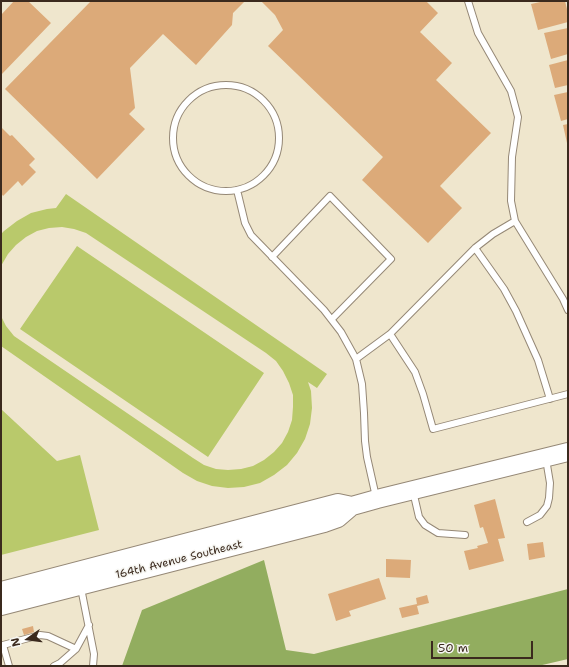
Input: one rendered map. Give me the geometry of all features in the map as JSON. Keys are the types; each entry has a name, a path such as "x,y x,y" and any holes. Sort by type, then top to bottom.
{"street":[{"name":"164th Avenue Southeast","path":"1,591 79,578 324,523 338,518 352,506 568,452"},
{"name":"164th Avenue Southeast","path":"1,606 79,578"}],"lane":[{"path":"468,1 478,33 511,92 518,117 512,157 511,201 515,220 563,299 568,310"},
{"path":"233,84 251,90 269,105 278,122 280,133 278,152 270,168 254,184 237,190 214,190 197,183 184,170 175,153 173,131 179,113 191,97 207,88 233,84"},
{"path":"237,190 245,223 251,235 332,319 356,359 362,384 367,457 377,499"},
{"path":"272,257 330,196 391,258 332,319"},
{"path":"356,359 390,334 476,248 493,234 515,220"},
{"path":"476,248 504,289 516,311 538,360 550,398"},
{"path":"390,334 415,372 433,429 568,394"},
{"path":"527,522 540,515 547,506 550,483 546,458"},
{"path":"413,490 419,517 425,525 438,533 465,535"},
{"path":"79,578 94,654 93,666"},
{"path":"54,666 60,663 76,649 88,625"},
{"path":"9,666 2,645 40,635 48,636 76,649"}],"green space":[{"path":"66,194 327,374 317,388 308,382 311,391 312,408 310,424 305,439 297,453 287,465 260,483 244,487 228,488 212,486 197,481 183,473 1,346 1,316 6,326 14,336 193,458 204,465 216,469 241,469 253,466 274,452 282,443 288,432 292,420 293,395 283,371 276,361 86,233 62,227 37,231 16,245 8,254 1,266 1,234 17,221 31,213 56,208"},
{"path":"77,246 264,373 208,457 20,329"},
{"path":"1,409 57,461 80,455 99,530 1,555"},
{"path":"264,560 286,650 314,654 568,589 568,659 538,666 122,666 142,610"}],"building":[{"path":"14,1 28,1 51,23 1,75 1,15"},
{"path":"91,1 245,1 233,13 232,25 196,65 163,34 130,68 135,108 129,114 145,129 97,179 5,89"},
{"path":"261,1 426,1 438,13 420,32 452,63 436,80 491,133 440,186 462,208 428,243 362,180 383,157 268,46 283,30 275,15"},
{"path":"545,1 565,1 568,13 568,22 538,30 531,4"},
{"path":"568,28 568,54 551,59 544,33"},
{"path":"568,60 568,85 555,88 549,65"},
{"path":"568,92 568,119 561,121 554,95"},
{"path":"568,124 568,143 567,143 563,125"},
{"path":"1,127 10,136 12,135 35,159 29,165 36,172 22,186 18,181 3,196 1,193"},
{"path":"495,499 505,538 498,539 504,561 469,570 464,551 478,548 477,546 488,543 483,527 480,528 474,505"},
{"path":"543,542 545,557 529,560 527,544"},
{"path":"386,559 411,560 410,578 386,577"},
{"path":"379,578 386,599 349,611 351,616 336,621 328,594"},
{"path":"427,595 429,603 417,606 419,614 402,618 399,608 417,604 416,598"},
{"path":"33,626 34,632 24,635 22,629"}]}
